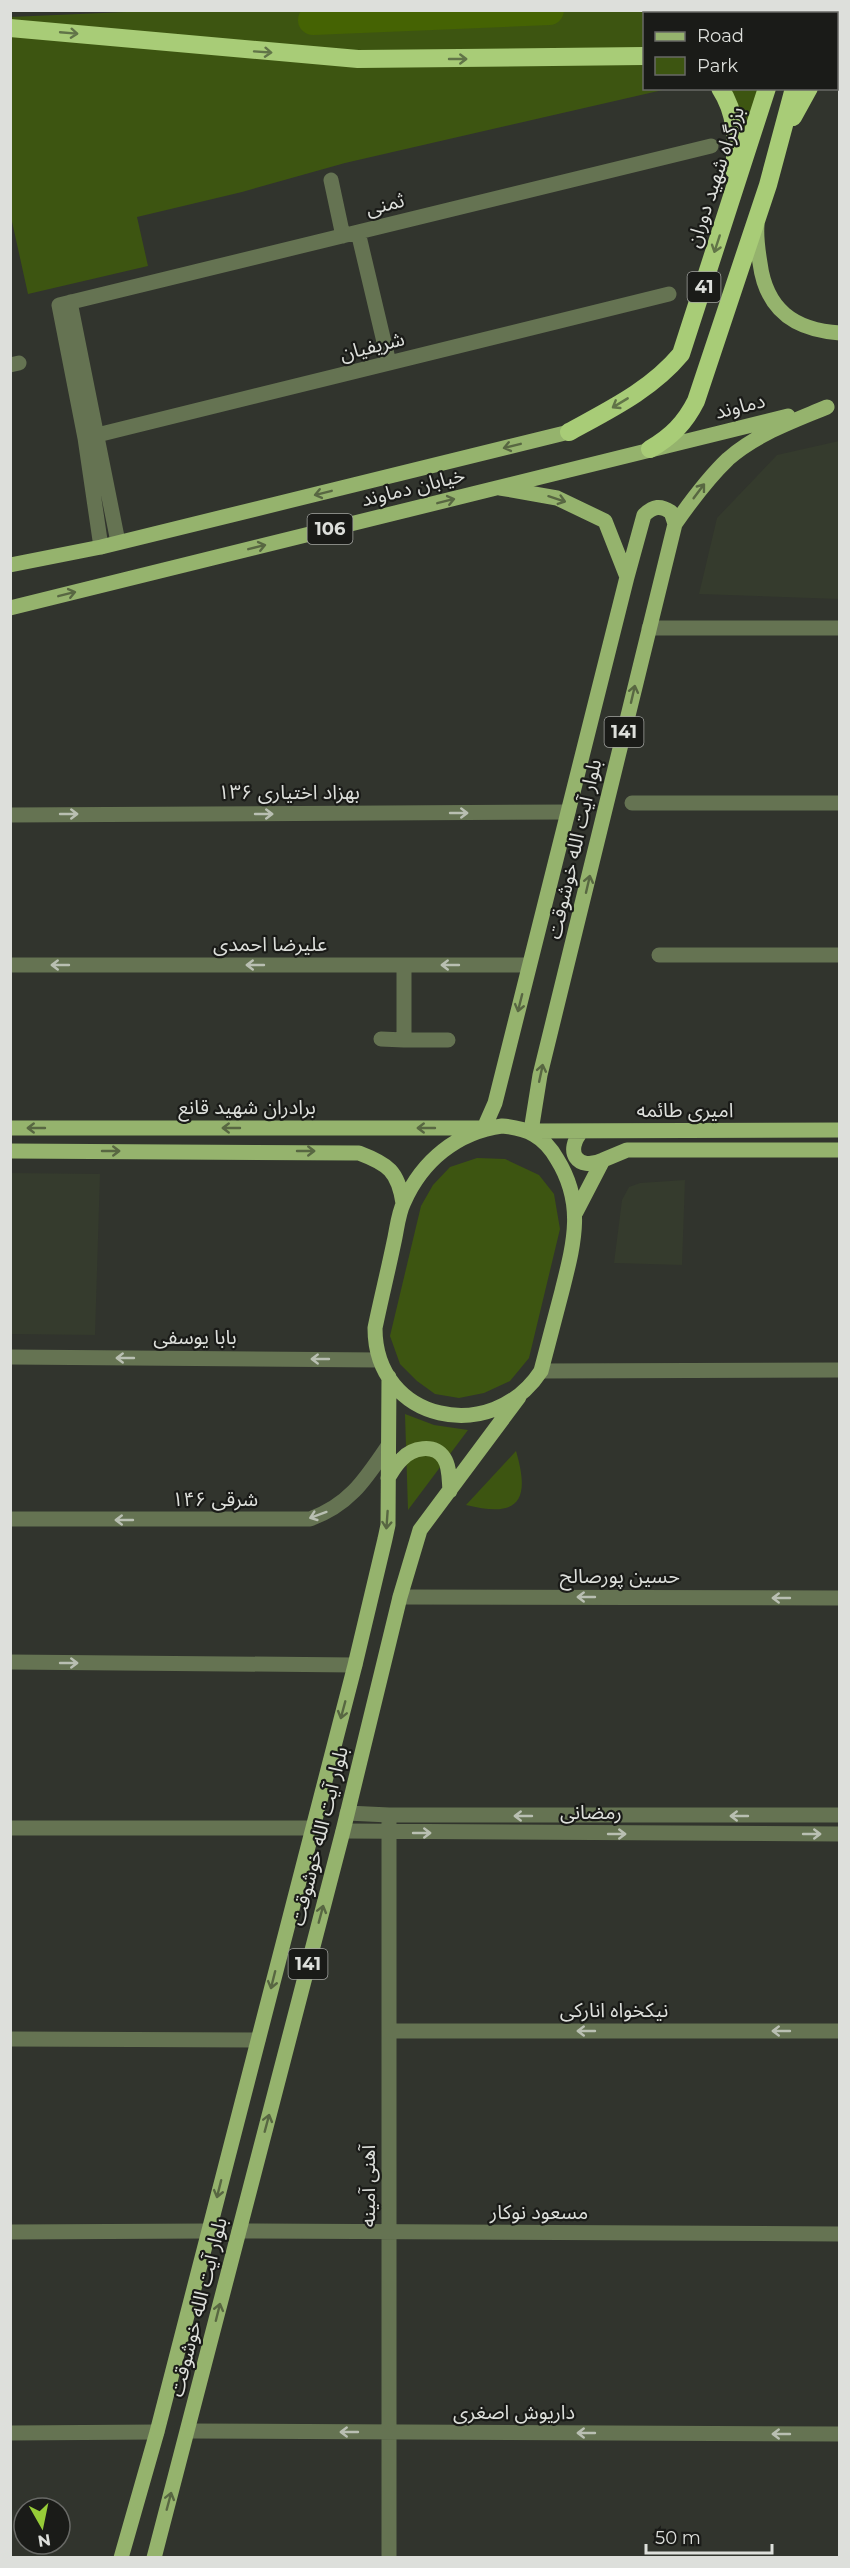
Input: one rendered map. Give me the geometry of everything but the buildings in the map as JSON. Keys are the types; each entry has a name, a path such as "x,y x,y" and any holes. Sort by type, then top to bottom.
{"highway":[{"path":"10,28 358,59 643,56"},
{"path":"721,90 729,103 736,136 731,202"},
{"name":"بزرگراه شهید دوران","path":"569,432 650,385 667,371 681,354 766,90"},
{"name":"41","path":"650,449 677,430 696,401 768,185 793,90"},
{"path":"780,139 808,90"}],"main road":[{"path":"768,185 757,228 760,268 767,292 779,309 796,323 816,330 840,333"},
{"name":"دماوند","path":"650,449 833,406"},
{"name":"بلوار آیت الله خوشوقت","path":"531,1131 540,1075 675,524 703,486 730,458 771,432 833,406"},
{"name":"خیابان دماوند","path":"10,565 118,543 569,432"},
{"name":"خیابان دماوند","path":"10,608 650,449"},
{"path":"500,488 557,498 605,521 627,577"},
{"name":"بلوار آیت الله خوشوقت","path":"484,1128 495,1103 644,515 652,508 662,506 671,512 675,524"},
{"name":"برادران شهید قانع","path":"10,1128 484,1128 502,1126 531,1131"},
{"path":"484,1128 452,1143 439,1153 416,1180 403,1203 375,1328 375,1347 379,1360 389,1377 414,1402 453,1416 495,1411 519,1397 542,1371 574,1242 576,1212 570,1185 563,1169 551,1149 531,1131"},
{"name":"امیری طائمه","path":"531,1131 840,1130"},
{"path":"582,1131 574,1140 573,1150 576,1158 582,1164 593,1165 603,1160"},
{"name":"امیری طائمه","path":"603,1160 627,1150 840,1150"},
{"path":"10,1151 359,1153 378,1160 395,1173 403,1203"},
{"path":"576,1212 603,1160"},
{"name":"بلوار آیت الله خوشوقت","path":"121,2558 158,2432 355,1665 388,1525 389,1377"},
{"name":"بلوار آیت الله خوشوقت","path":"154,2558 343,1831 400,1597 420,1530 519,1397"},
{"path":"388,1478 402,1459 413,1450 430,1448 443,1456 448,1468 450,1491"},
{"path":"160,2532 166,2558"}],"street":[{"name":"ثمنی","path":"90,437 59,305 711,146"},
{"path":"332,180 389,363"},
{"name":"شریفیان","path":"90,437 669,294"},
{"path":"90,437 118,543"},
{"path":"90,437 101,547"},
{"path":"649,628 840,628"},
{"path":"632,803 840,803"},
{"name":"بهزاد اختیاری ۱۳۶","path":"10,815 568,812"},
{"path":"659,955 840,955"},
{"name":"علیرضا احمدی","path":"10,965 529,965"},
{"path":"404,965 404,1040"},
{"path":"381,1039 448,1040"},
{"name":"بابا یوسفی","path":"10,1357 379,1360"},
{"path":"542,1371 840,1370"},
{"name":"۱۴۶ شرقی","path":"10,1520 310,1519 341,1505 388,1446"},
{"name":"حسین پورصالح","path":"400,1597 840,1598"},
{"path":"10,1662 355,1665"},
{"name":"رمضانی","path":"347,1813 389,1815 840,1815"},
{"name":"آهنی آمینه","path":"388,2558 389,1815"},
{"path":"10,1828 312,1828"},
{"name":"رمضانی","path":"343,1831 840,1834"},
{"name":"نیکخواه انارکی","path":"389,2031 840,2031"},
{"path":"10,2039 258,2040"},
{"path":"10,2232 208,2231"},
{"name":"مسعود نوکار","path":"239,2231 840,2234"},
{"name":"داریوش اصغری","path":"188,2431 840,2434"},
{"path":"10,2433 158,2432"}],"shaded area":[{"path":"839,441 839,599 699,594 717,518 777,455"},
{"path":"11,1173 100,1174 95,1335 11,1334"},
{"path":"685,1180 682,1265 614,1263 622,1200 629,1187 640,1183"}],"green space":[{"path":"172,10 782,11 643,12 643,49 374,53 11,22 10,17"},
{"path":"10,32 223,53 643,61 643,90 663,90 345,163 242,192 137,217 148,266 28,294 11,217"},
{"path":"728,90 758,90 740,155"},
{"path":"477,1158 505,1159 539,1175 554,1194 560,1229 529,1358 510,1381 484,1393 459,1398 435,1394 417,1381 400,1364 390,1336 421,1206 433,1185 450,1167"},
{"path":"405,1414 434,1425 468,1430 408,1510"},
{"path":"516,1451 522,1483 516,1502 509,1507 498,1509 466,1505"}],"waterway":[{"path":"313,20 549,10"}]}
